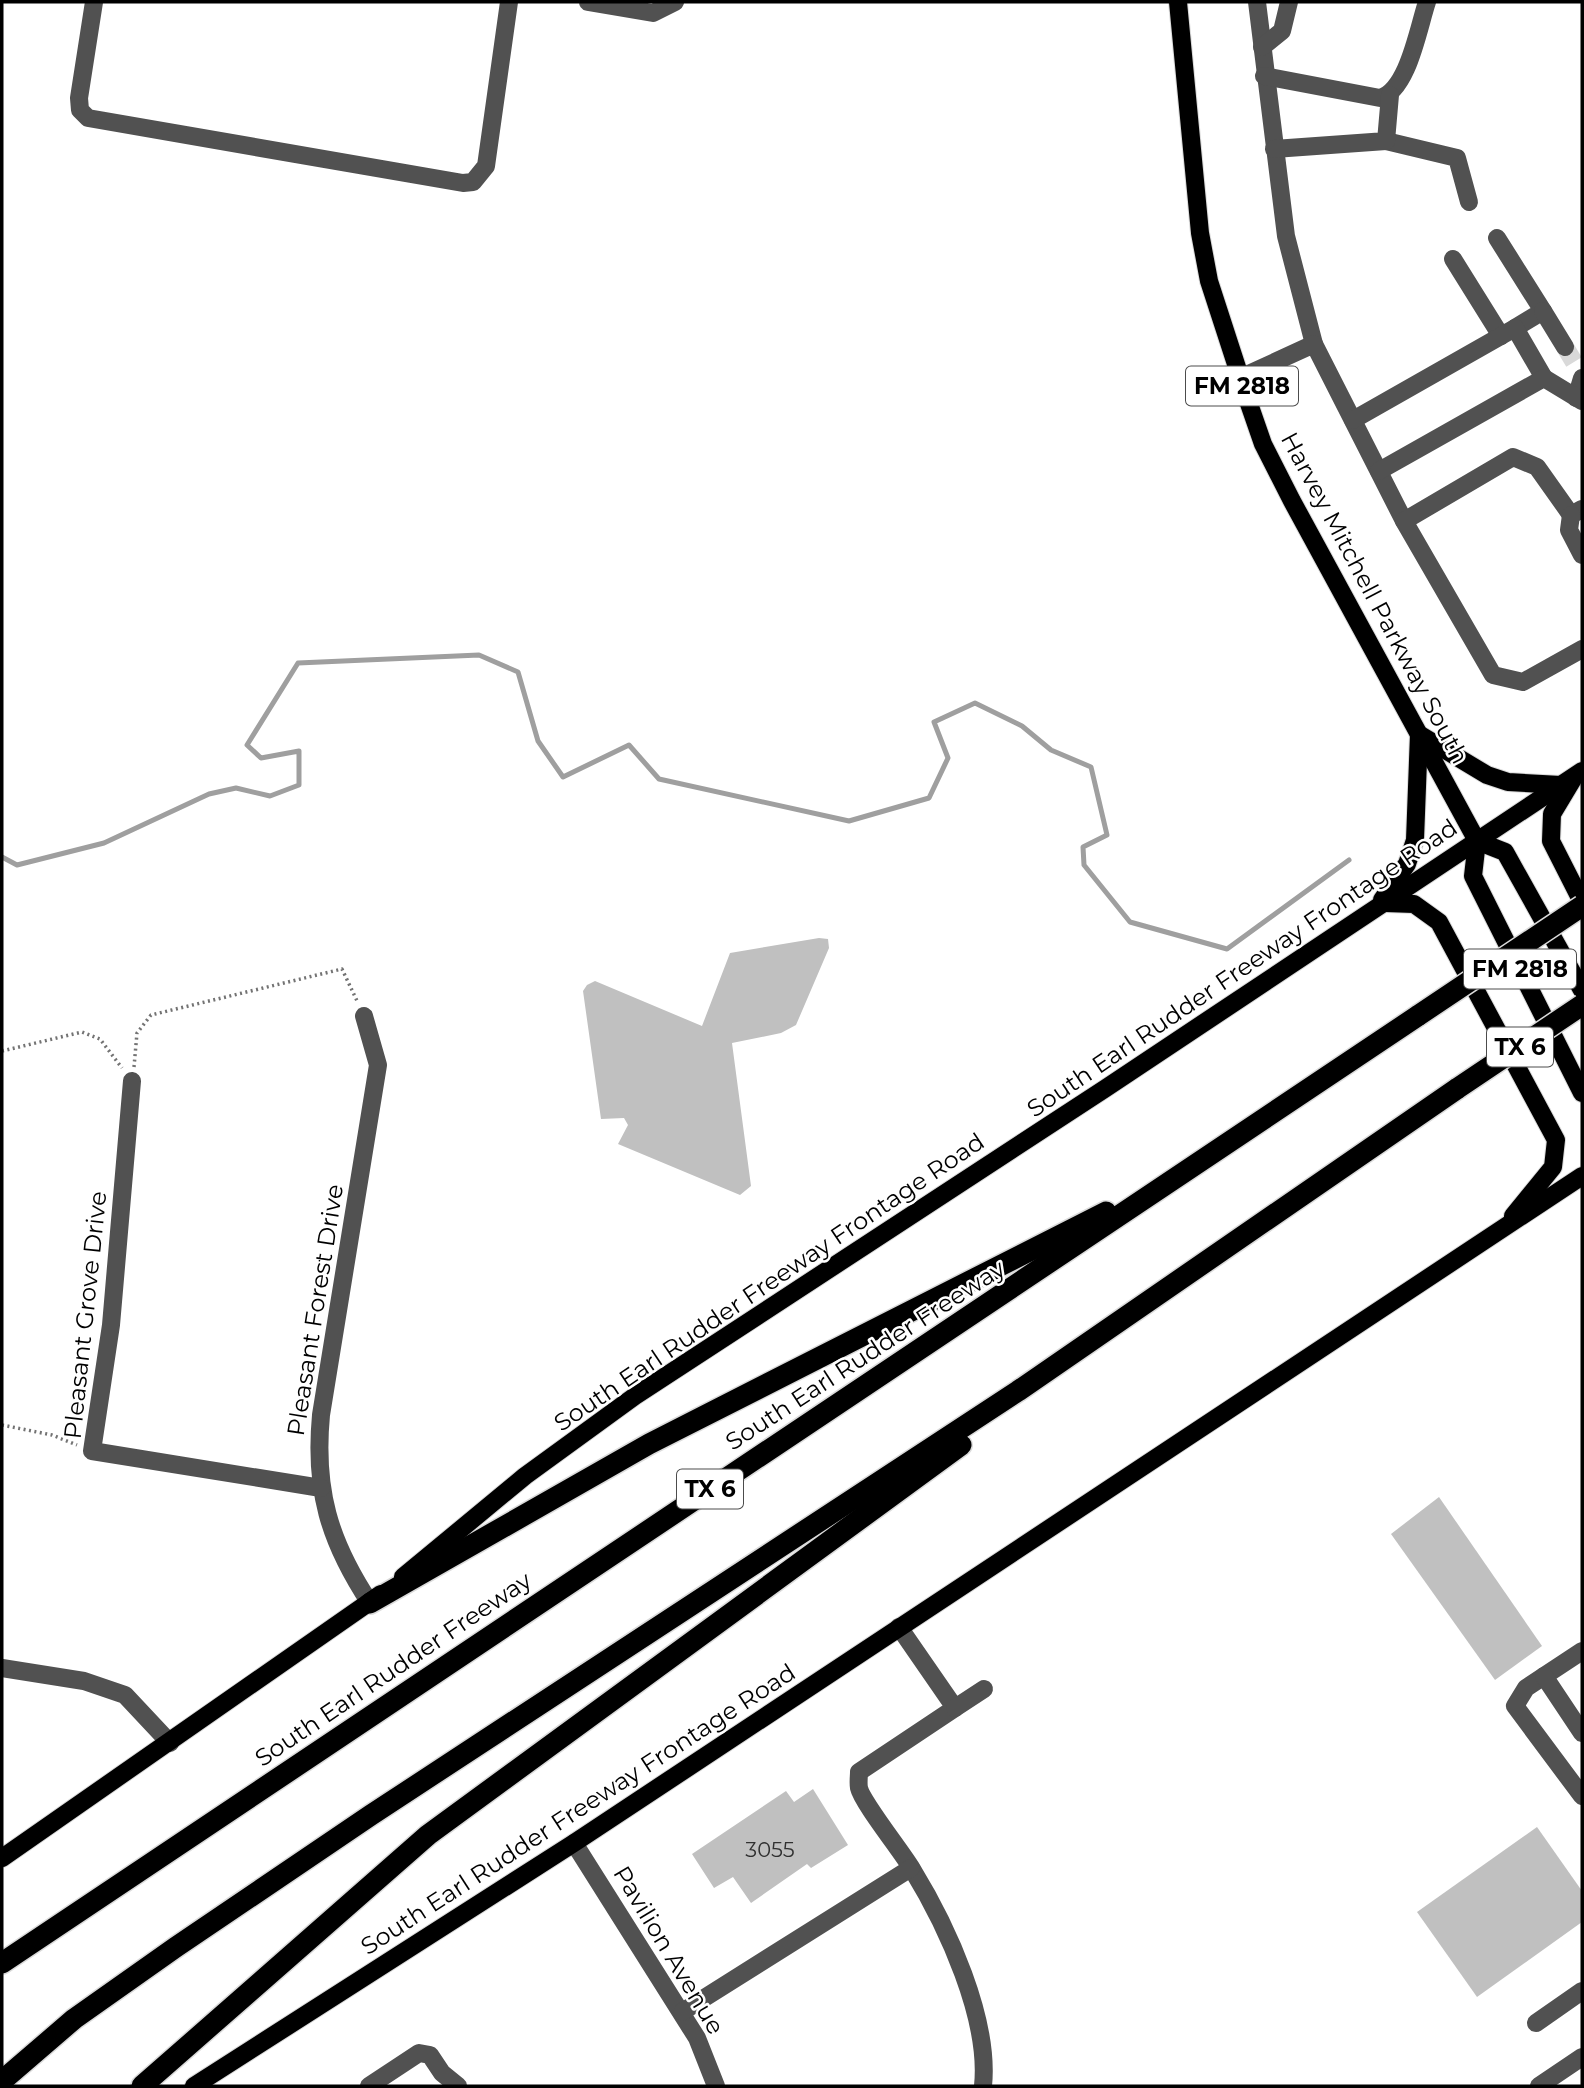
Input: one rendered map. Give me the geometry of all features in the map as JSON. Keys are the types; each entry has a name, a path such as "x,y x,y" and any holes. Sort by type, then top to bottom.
{"highway":[{"name":"South Earl Rudder Freeway","path":"2,1963 1189,1170 1582,904"},
{"name":"TX 6","path":"2,2081 74,2019 371,1815 1018,1391 1582,1005"},
{"path":"370,1603 649,1444 1189,1170"},
{"path":"142,2086 428,1835 965,1442 1018,1391"}],"main road":[{"name":"Harvey Mitchell Parkway South","path":"1178,2 1183,77 1200,233 1209,281 1263,444 1477,841"},
{"path":"1380,906 1407,864 1416,840 1419,734 1487,775 1508,782 1573,777"},
{"path":"1573,777 1552,814 1551,841 1582,904"},
{"name":"South Earl Rudder Freeway Frontage Road","path":"2,1858 370,1603 525,1476 635,1396 1573,777"},
{"name":"FM 2818","path":"1582,990 1506,852 1477,841 1473,876 1582,1093"},
{"path":"1380,906 1414,904 1439,922 1556,1140 1553,1167 1504,1227"},
{"name":"South Earl Rudder Freeway Frontage Road","path":"194,2086 574,1843 1582,1176"},
{"path":"1530,1211 1574,1192 1582,1194"}],"street":[{"path":"94,2 79,98 80,110 88,118 463,183 474,182 486,166 509,2"},
{"path":"588,2 653,13 675,2"},
{"path":"1257,2 1264,76 1286,236 1314,344 1404,521 1493,675 1523,682 1582,649"},
{"path":"1262,47 1282,30 1289,2"},
{"path":"1264,76 1380,98 1390,95 1402,81 1427,2"},
{"path":"1386,141 1390,95"},
{"path":"1274,149 1386,141 1457,158 1469,202"},
{"path":"1497,237 1576,366 1579,399"},
{"path":"1453,259 1544,378 1579,399"},
{"path":"1353,420 1543,311"},
{"path":"1240,377 1314,344"},
{"path":"1379,471 1544,378"},
{"path":"1404,521 1513,457 1537,467 1577,512 1569,530 1580,548"},
{"name":"Pleasant Forest Drive","path":"364,1016 378,1065 321,1415 318,1450 321,1488 334,1540 347,1568 370,1603"},
{"name":"Pleasant Grove Drive","path":"132,1081 111,1325 92,1451 321,1488"},
{"path":"899,1627 955,1708"},
{"path":"1582,1651 1526,1688 1516,1706 1582,1796"},
{"path":"2,1668 85,1681 125,1695 170,1743"},
{"path":"1544,1676 1582,1733"},
{"path":"983,2086 985,2051 959,1963 940,1917 859,1789 859,1772 984,1689"},
{"name":"Pavilion Avenue","path":"574,1843 682,2012 697,2038 716,2086"},
{"path":"682,2012 911,1868"},
{"path":"1536,2023 1582,1991"},
{"path":"369,2086 419,2053 430,2055 454,2085"},
{"path":"1540,2086 1582,2057"}],"path":[{"path":"132,1081 137,1033 151,1015 342,969 364,1016"},
{"path":"2,1051 82,1032 100,1039 132,1081"},
{"path":"2,1425 52,1436 92,1451"}],"building":[{"path":"819,938 828,939 829,948 796,1025 781,1033 732,1043 751,1186 740,1195 618,1144 628,1125 624,1118 601,1119 583,991 587,985 595,981 702,1026 730,953"},
{"path":"1439,1497 1542,1646 1495,1680 1391,1534"},
{"path":"813,1789 848,1845 811,1868 807,1864 751,1903 733,1877 714,1888 692,1854 786,1791 794,1802"},
{"path":"1537,1827 1582,1891 1582,1922 1477,1997 1417,1912"}],"waterway":[{"path":"2,857 17,865 104,843 209,794 236,788 270,796 299,785 299,751 261,758 247,745 298,663 479,655 518,672 538,741 563,777 629,745 659,779 849,821 929,798 948,758 934,722 975,703 1022,726 1051,750 1091,767 1107,835 1083,847 1084,865 1130,922 1227,949 1349,860"}],"tunnel":[{"path":"1565,347 1574,362"}]}
